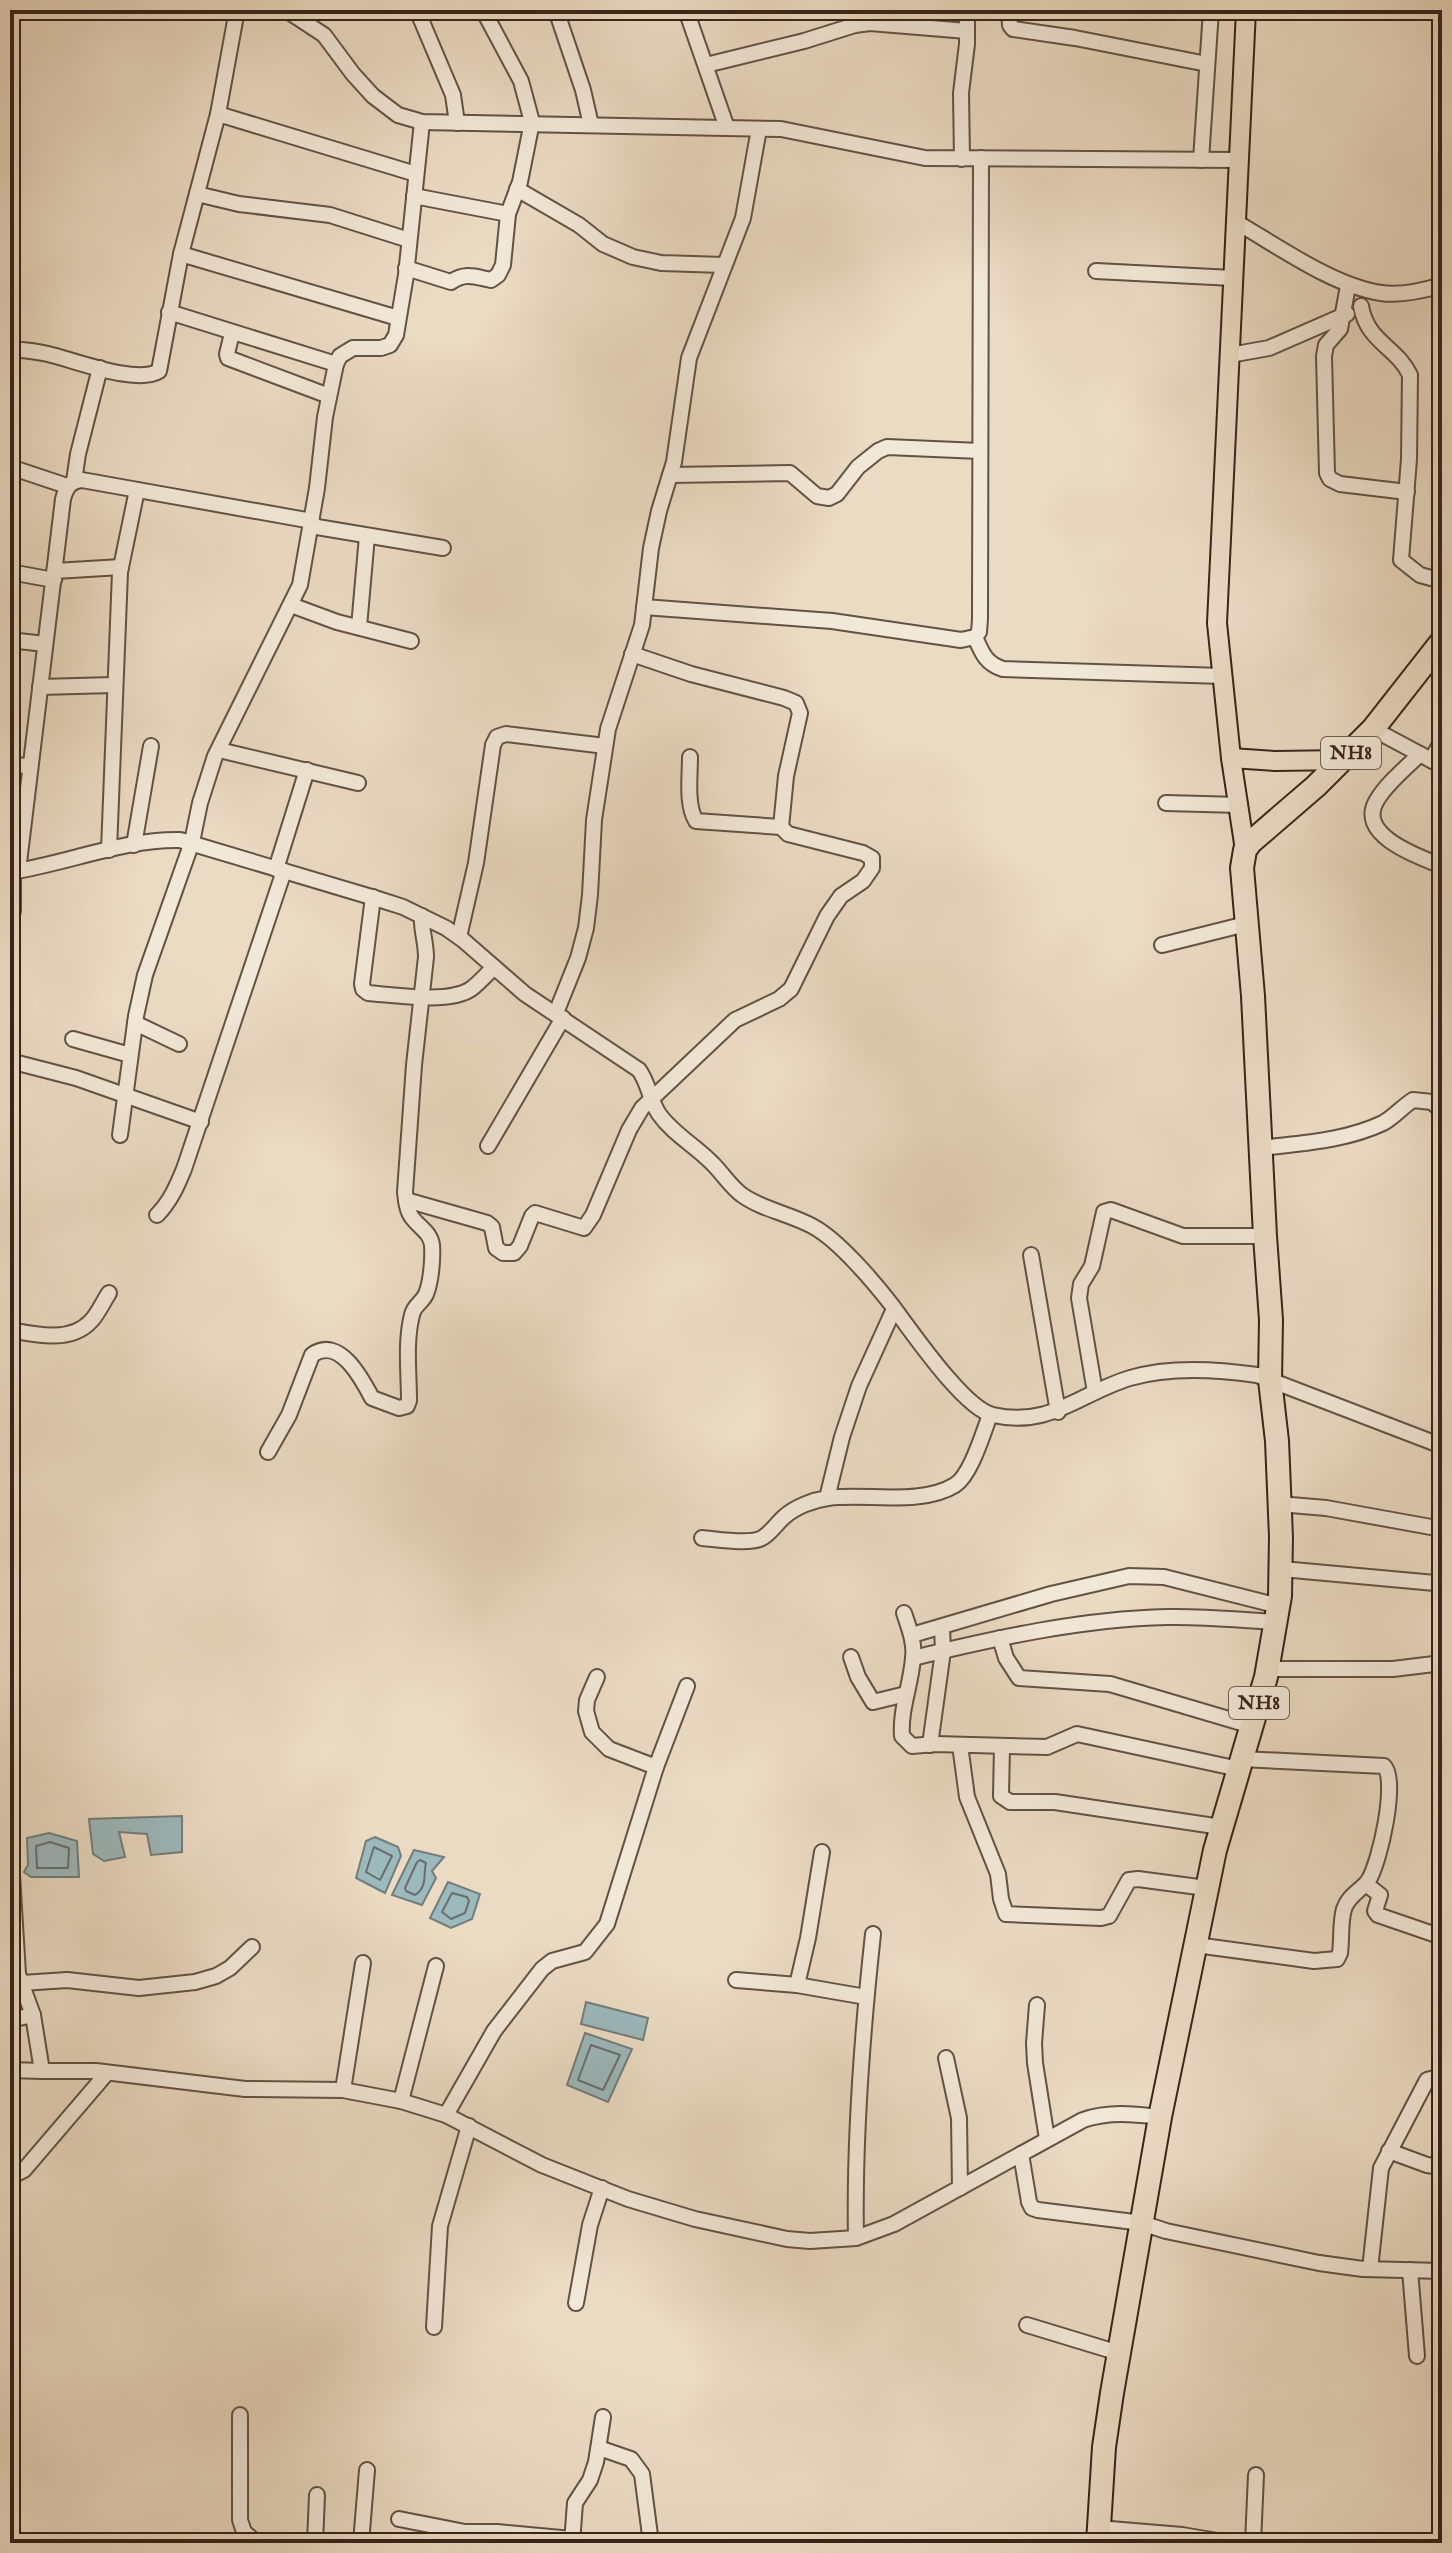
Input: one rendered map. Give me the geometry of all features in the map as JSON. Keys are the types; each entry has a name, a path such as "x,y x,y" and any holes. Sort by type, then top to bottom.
{"highway":[{"name":"NH8","path":"1098,2536 1104,2447 1160,2117 1206,1888 1268,1669 1282,1569 1277,1441 1270,1380 1271,1320 1242,868 1245,850 1344,760 1441,645"}],"main road":[{"path":"1245,850 1231,758 1217,623 1246,10"},
{"path":"1231,758 1344,760"}],"street":[{"path":"10,349 47,353 100,368 147,376 159,371 181,254 218,114 237,10"},
{"path":"286,10 324,35 373,96 398,115 422,122 781,129 925,158 1239,160"},
{"path":"417,10 453,95 457,123"},
{"path":"406,268 451,282 461,276 474,275 491,280 503,265 508,214 532,122 521,81 483,10"},
{"path":"556,10 583,90 591,125"},
{"path":"686,10 727,128"},
{"path":"962,159 961,93 967,10"},
{"path":"1009,10 1013,29 1207,64"},
{"path":"1201,160 1211,10"},
{"path":"706,65 855,25 894,24 967,31"},
{"path":"218,114 416,174"},
{"path":"120,1135 135,1023 145,975 192,842 200,803 219,750 303,575 336,364 340,356 353,348 381,348 390,345 396,335 422,122"},
{"path":"488,1146 560,1016 586,928 594,820 608,729 642,625 651,548 674,462 689,358 743,218 759,129"},
{"path":"644,607 832,621 961,640 975,637 979,632 981,158"},
{"path":"517,189 579,225 603,244 633,257 661,263 724,265"},
{"path":"197,194 239,204 330,215 409,240"},
{"path":"414,196 508,214"},
{"path":"1236,222 1348,286 1375,292 1409,293 1442,285"},
{"path":"181,254 398,318"},
{"path":"1096,271 1233,278"},
{"path":"1348,286 1340,329 1326,345 1324,356 1327,473 1330,479 1340,484 1407,492"},
{"path":"1230,355 1269,348 1344,315 1361,306 1375,292"},
{"path":"1361,306 1363,322 1410,375 1407,492 1401,560 1420,575 1442,581"},
{"path":"169,312 336,364"},
{"path":"232,333 228,358 329,396"},
{"path":"10,917 63,499 71,484 100,368"},
{"path":"670,475 790,473 817,496 829,498 837,494 858,467 887,447 980,451"},
{"path":"10,467 71,484 137,490 443,548"},
{"path":"109,850 121,567 137,490"},
{"path":"359,627 367,536"},
{"path":"10,572 54,575 121,567"},
{"path":"291,605 411,641"},
{"path":"975,637 991,666 1003,669 1223,676"},
{"path":"10,640 45,644"},
{"path":"632,654 796,703 800,713 786,776 781,827"},
{"path":"40,687 114,685"},
{"path":"1373,729 1431,760"},
{"path":"459,937 476,863 493,745 497,737 515,734 605,746"},
{"path":"1442,741 1431,760 1378,797 1373,808 1374,822 1379,832 1390,841 1442,866"},
{"path":"134,845 151,746"},
{"path":"219,750 358,783"},
{"path":"406,1200 487,1223 492,1227 496,1248 503,1253 514,1253 520,1246 535,1213 584,1228 593,1215 629,1130 642,1108 735,1020 779,999 791,989 827,916 841,896 863,881 872,868 872,858 863,853 788,834 781,827 696,821 691,807 690,757"},
{"path":"10,765 30,766"},
{"path":"157,1215 175,1191 201,1122 280,870 307,770"},
{"path":"1166,803 1240,805"},
{"path":"14,872 134,845 171,840 192,842 373,897 422,916 459,937 525,994 639,1070 655,1107 668,1125 744,1196 823,1233 857,1265 959,1389 990,1415 1038,1416 1058,1412 1132,1377 1173,1370 1243,1373 1270,1380 1442,1446"},
{"path":"373,897 363,989 368,993 422,996 461,994 472,989 494,967"},
{"path":"268,1452 289,1415 312,1355 318,1351 325,1349 349,1361 372,1398 399,1408 407,1406 409,1401 411,1316 426,1293 432,1251 431,1241 422,1225 411,1217 406,1200 414,1065 426,945 421,928 422,916"},
{"path":"1162,945 1246,924"},
{"path":"135,1023 179,1044"},
{"path":"73,1039 130,1055"},
{"path":"10,1061 76,1078 201,1122"},
{"path":"1261,1148 1353,1134 1383,1123 1413,1100 1432,1102 1442,1111"},
{"path":"1095,1392 1079,1298 1081,1284 1092,1266 1104,1212 1111,1210 1183,1236 1265,1236"},
{"path":"1031,1255 1058,1412"},
{"path":"10,1330 61,1336 79,1331 92,1321 109,1293"},
{"path":"827,1498 859,1386 894,1309"},
{"path":"702,1538 753,1541 763,1538 799,1506 827,1498 922,1496 945,1490 959,1483 965,1473 990,1415"},
{"path":"1279,1504 1326,1508 1442,1529"},
{"path":"1282,1569 1435,1583"},
{"path":"912,1635 1051,1594 1129,1576 1164,1577 1278,1614"},
{"path":"904,1613 912,1635 913,1658 901,1722 902,1736 912,1746 1047,1747 1077,1734 1241,1764 1370,1765 1387,1769 1385,1824 1374,1867 1366,1884 1349,1898 1344,1908 1337,1959 1314,1961 1196,1945"},
{"path":"913,1658 1000,1638 1094,1623 1166,1617 1278,1614"},
{"path":"930,1745 943,1651 942,1627"},
{"path":"1000,1638 1006,1658 1019,1678 1110,1684 1252,1726"},
{"path":"851,1657 858,1677 873,1702 906,1694"},
{"path":"1268,1669 1393,1669 1442,1663"},
{"path":"597,1677 587,1700 586,1711 592,1732 609,1749 656,1767"},
{"path":"446,2115 514,2002 552,1961 585,1952 607,1924 656,1767 687,1686"},
{"path":"960,1745 967,1797 998,1874 1006,1914 1109,1916 1129,1880 1206,1888"},
{"path":"1002,1746 1001,1796 1010,1802 1055,1802 1221,1827"},
{"path":"10,1842 16,1957 33,2015 42,2071"},
{"path":"797,1985 822,1852"},
{"path":"1366,1884 1380,1895 1376,1906 1378,1915 1442,1937"},
{"path":"856,2238 855,2167 873,1934"},
{"path":"22,1983 88,1981 139,1988 195,1982 230,1968 252,1947"},
{"path":"343,2090 363,1963"},
{"path":"401,2101 436,1966"},
{"path":"736,1980 797,1985 866,1997"},
{"path":"1037,2005 1035,2063 1047,2139"},
{"path":"10,2020 33,2015"},
{"path":"946,2058 959,2118 960,2188"},
{"path":"10,2070 85,2070 245,2089 343,2090 401,2101 446,2115 542,2165 628,2199 695,2219 810,2241 856,2238 894,2224 1047,2139 1099,2114 1130,2113 1160,2117"},
{"path":"10,2177 24,2170 107,2073"},
{"path":"1370,2269 1381,2168 1427,2080 1442,2076"},
{"path":"434,2327 440,2226 469,2126"},
{"path":"1389,2151 1442,2168 1442,2194"},
{"path":"1021,2154 1032,2208 1142,2223 1166,2231 1319,2263 1370,2269 1442,2271"},
{"path":"576,2303 588,2235 602,2188"},
{"path":"1410,2270 1417,2356"},
{"path":"1027,2325 1119,2353"},
{"path":"240,2415 240,2520 244,2532 257,2543"},
{"path":"399,2519 459,2537 572,2541 575,2503 590,2480 603,2417"},
{"path":"599,2448 631,2459 642,2474 651,2543"},
{"path":"361,2543 367,2470"},
{"path":"1253,2543 1256,2475"},
{"path":"315,2543 317,2495"},
{"path":"1098,2536 1182,2535 1229,2543"}],"water":[{"path":"182,1816 182,1852 151,1855 147,1834 119,1832 125,1857 104,1861 93,1854 89,1819"},
{"path":"49,1833 77,1841 79,1877 31,1877 24,1872 28,1865 27,1838"},
{"path":"375,1837 398,1847 401,1856 385,1893 356,1878 366,1841"},
{"path":"414,1850 444,1857 432,1871 436,1878 422,1905 392,1895"},
{"path":"448,1882 480,1894 472,1919 451,1928 430,1918"},
{"path":"586,2002 648,2018 643,2040 581,2024"},
{"path":"585,2033 632,2049 608,2102 567,2085"}]}
